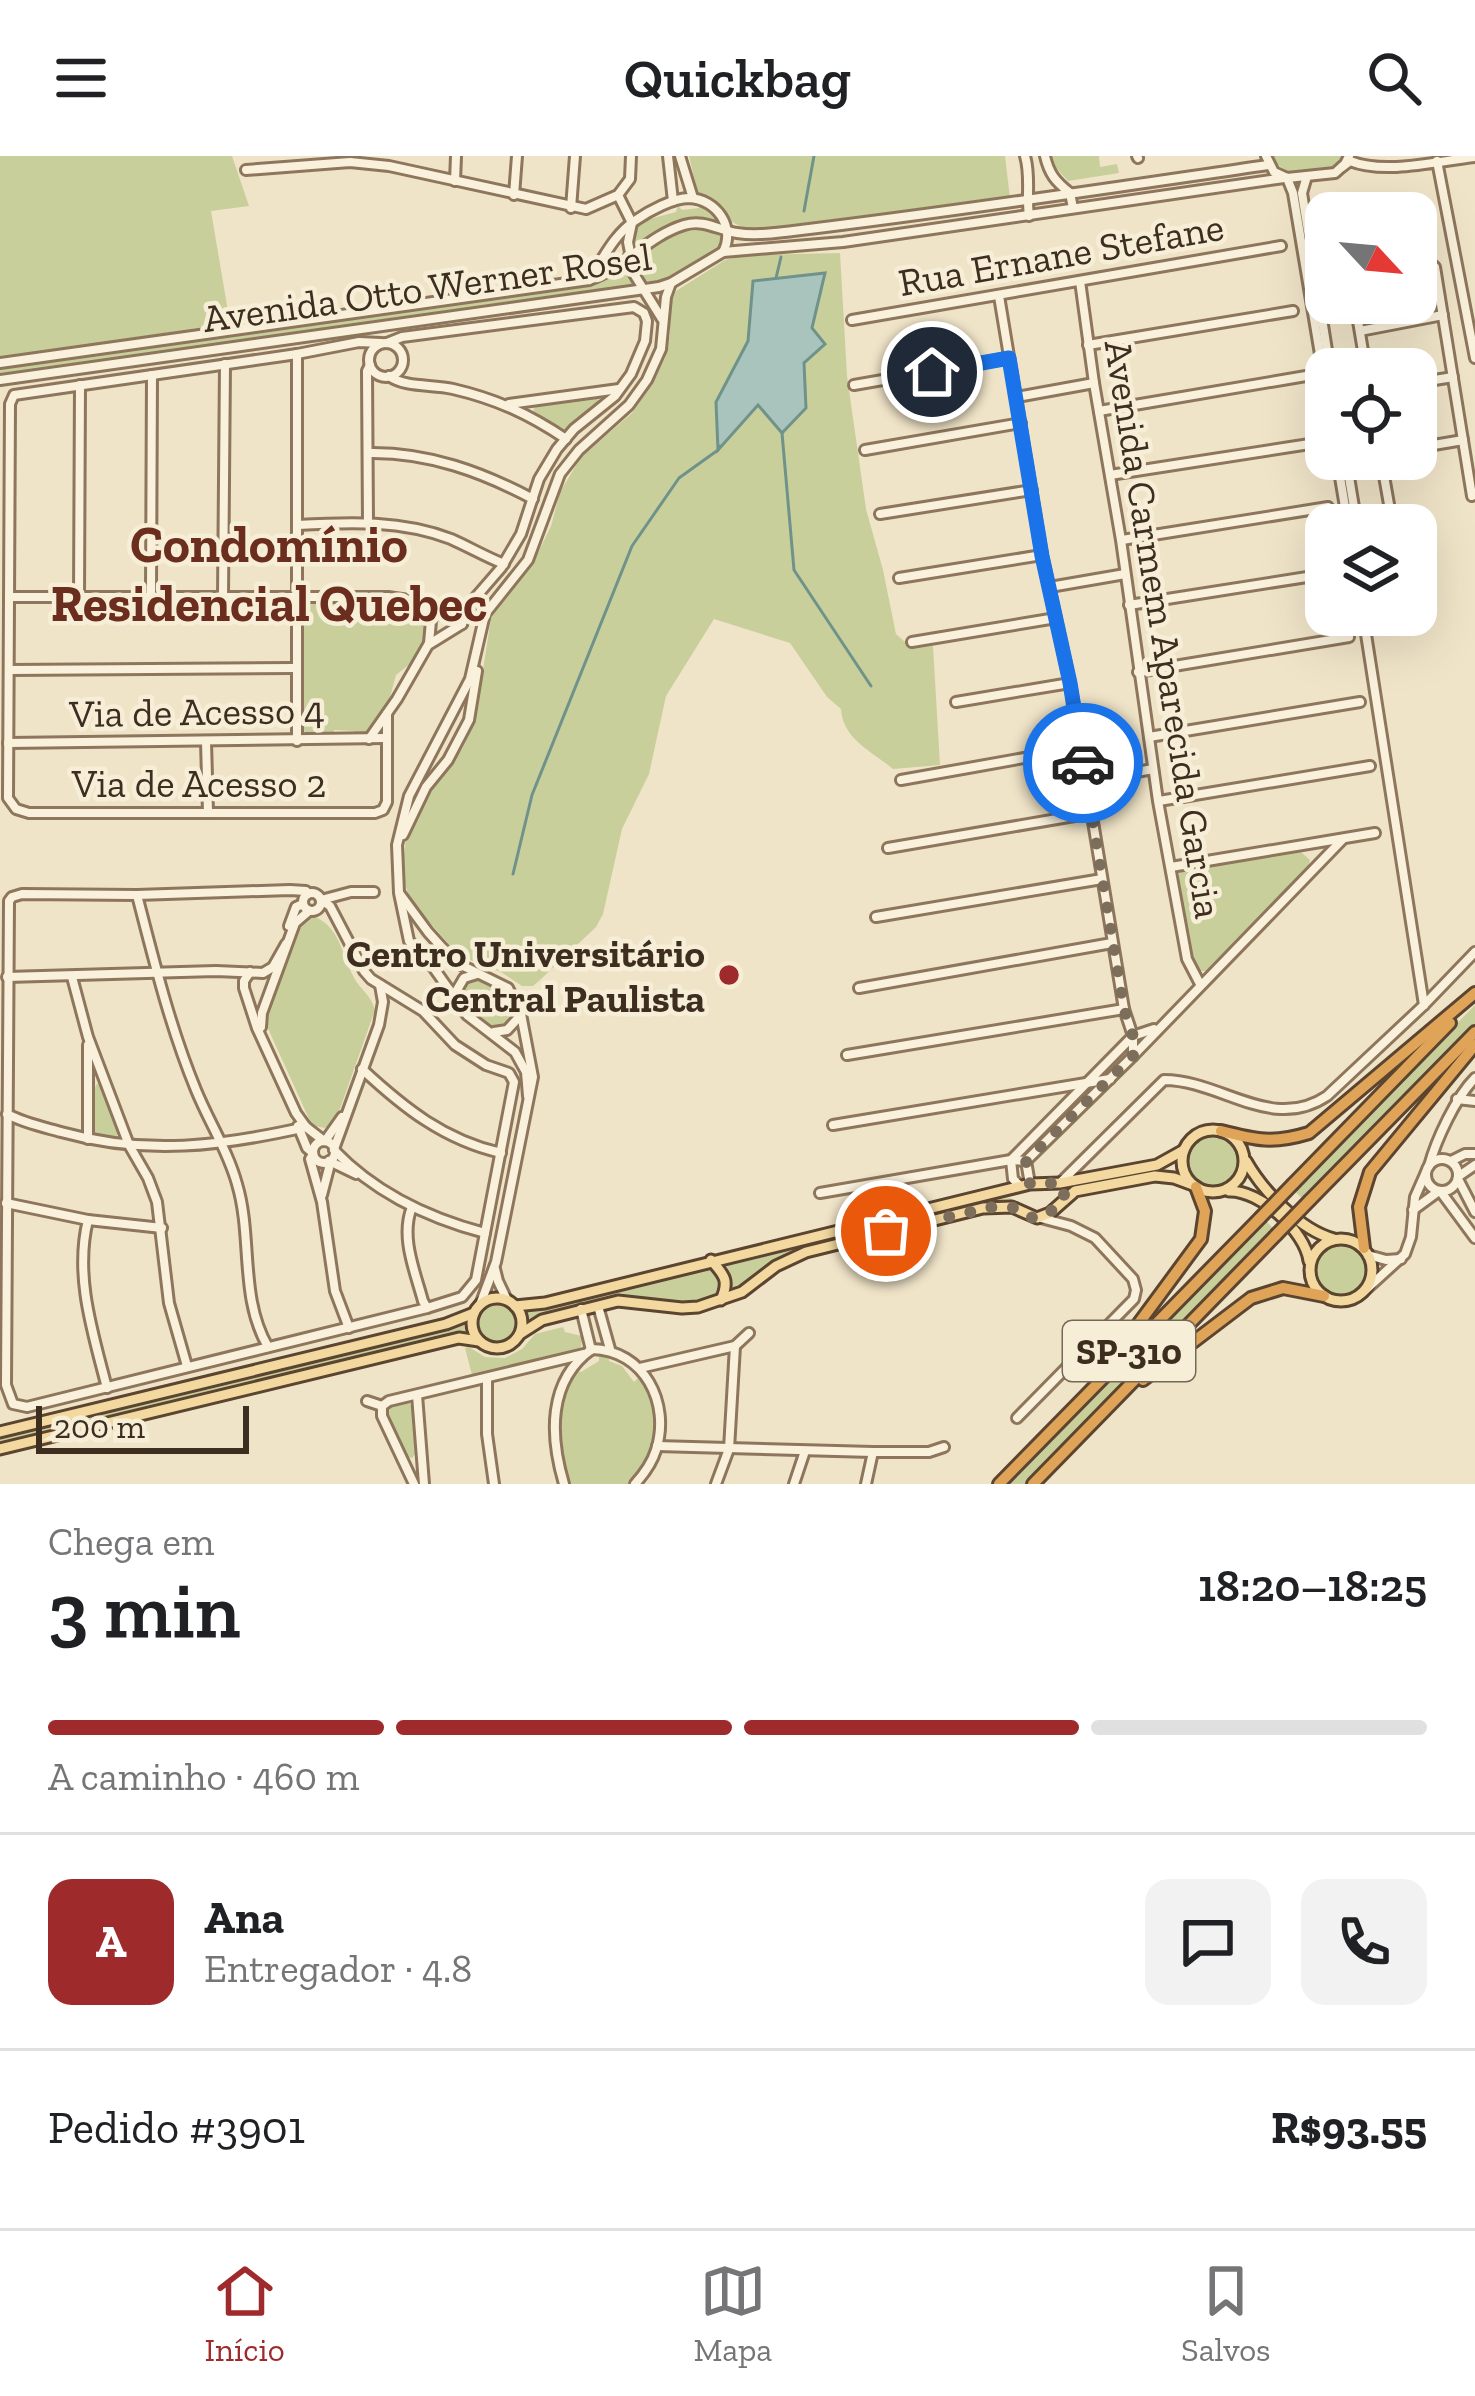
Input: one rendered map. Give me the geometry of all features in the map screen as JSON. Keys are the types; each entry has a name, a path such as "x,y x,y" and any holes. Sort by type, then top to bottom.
{"highway":[{"path":"1221,1131 1271,1142 1309,1133 1475,995"},
{"name":"SP-310","path":"999,1484 1475,995"},
{"name":"SP-310","path":"1033,1484 1475,1032"},
{"path":"1366,1251 1359,1208 1370,1172 1475,1045"},
{"path":"1070,1411 1138,1329 1201,1238 1205,1211 1195,1186"},
{"path":"1086,1429 1251,1298 1282,1288 1324,1296"}],"main road":[{"path":"0,1432 446,1324 498,1298 545,1303 1025,1185 1156,1165 1184,1150 1203,1132 1221,1131 1236,1140 1262,1184 1306,1227 1350,1240 1366,1251 1372,1270 1361,1294 1343,1301 1324,1296 1312,1282 1304,1243 1263,1200 1240,1190 1214,1192 1182,1180 1155,1177 1075,1191 1041,1218 1012,1208 983,1208 806,1252 721,1300 682,1308 633,1301 598,1306 542,1320 506,1347 460,1338 0,1449"},
{"path":"1184,1150 1183,1169 1195,1186"},
{"path":"1223,1191 1237,1181 1244,1157"},
{"path":"1060,1183 1064,1199"},
{"path":"1023,1213 1017,1199 1025,1185"},
{"path":"1310,1264 1318,1248 1334,1239"},
{"path":"711,1260 726,1277 721,1300"},
{"path":"511,1303 522,1324 520,1334"},
{"path":"477,1309 473,1332 479,1341"}],"street":[{"path":"257,156 262,169"},
{"path":"350,162 367,156"},
{"path":"454,181 456,156"},
{"path":"514,194 517,156"},
{"path":"571,208 575,156"},
{"path":"246,170 324,160 388,161 454,181 586,209 618,195 630,179 631,156"},
{"path":"1025,156 1030,174 1029,216"},
{"path":"1045,156 1048,170 1070,194 1073,208"},
{"path":"1342,167 1349,156 1381,168"},
{"path":"668,158 677,166 680,157"},
{"path":"680,157 693,198"},
{"name":"Avenida Otto Werner Rosel","path":"0,380 646,289 671,283 723,252 794,248 1330,174 1350,161 1381,168 1475,157"},
{"path":"668,158 673,201"},
{"name":"Avenida Otto Werner Rosel","path":"0,363 589,280 690,224 767,234 1070,194 1267,160 1286,178"},
{"path":"1437,161 1475,358"},
{"path":"1030,174 1048,170"},
{"path":"1306,176 1302,193 1323,348"},
{"path":"1286,178 1293,193 1322,348"},
{"path":"618,195 632,223 628,242 634,274 659,310 664,329"},
{"path":"589,280 616,238 632,223 673,201 693,198 719,211 727,231 723,252"},
{"name":"Rua Ernane Stefane","path":"852,320 1281,246"},
{"path":"1437,278 1472,496"},
{"name":"Avenida Carmem Aparecida Garcia","path":"1080,281 1153,769 1186,959 1200,984"},
{"path":"528,1096 520,1058 467,1015 409,941 399,893 401,823 409,796 470,679 485,614 528,560 560,475 579,450 629,405 659,356 671,283"},
{"path":"999,296 1133,1056"},
{"path":"368,523 368,371 370,360 384,343 634,307 641,310 647,321 645,341 621,388 566,439 548,463 521,534 462,624 428,645"},
{"path":"1088,345 1293,311"},
{"path":"1360,331 1443,316"},
{"path":"1359,324 1363,348"},
{"path":"399,349 419,336"},
{"path":"8,743 10,404 14,395 371,341 399,349 403,358 400,368 373,389 369,405"},
{"path":"340,346 355,347 396,381 508,405 566,439"},
{"path":"297,354 297,741"},
{"path":"854,386 1009,358"},
{"path":"224,597 225,364"},
{"path":"400,368 430,385"},
{"path":"151,595 152,374"},
{"path":"1099,410 1305,376"},
{"path":"1437,380 1453,377"},
{"path":"1017,397 1094,383"},
{"path":"79,597 80,385"},
{"path":"508,405 621,388"},
{"path":"865,450 1021,423"},
{"path":"1437,444 1463,440"},
{"path":"1110,475 1305,444"},
{"path":"369,453 399,453 454,464 533,499"},
{"path":"880,514 1032,490"},
{"path":"1121,540 1305,511"},
{"path":"298,525 401,525 432,532 504,564"},
{"path":"899,578 1042,556"},
{"path":"1050,587 1125,574"},
{"path":"1129,605 1305,577"},
{"path":"9,597 388,596 462,624"},
{"path":"369,739 428,645 431,621 421,606"},
{"path":"912,642 1056,618"},
{"path":"1366,636 1424,1004"},
{"path":"1138,672 1349,637"},
{"path":"397,860 414,810 469,720 477,649"},
{"path":"9,670 296,668"},
{"path":"956,702 1070,683"},
{"path":"1148,736 1360,702"},
{"path":"455,707 469,720"},
{"path":"386,738 387,714"},
{"name":"Via de Acesso 4","path":"8,743 386,738"},
{"name":"Via de Acesso 2","path":"8,743 8,798 16,809 28,813 374,813 382,810 388,797 386,738"},
{"path":"206,742 208,813"},
{"path":"436,745 443,753 452,753"},
{"path":"901,780 1080,748"},
{"path":"1159,801 1370,766"},
{"path":"1087,781 1153,769"},
{"path":"888,848 1092,813"},
{"path":"1171,867 1375,833"},
{"path":"1011,1160 1013,1179 1025,1185 1026,1161 1342,840"},
{"path":"877,917 1102,879"},
{"path":"332,909 265,892 12,897 7,916 6,1385 13,1404 27,1407 107,1388 428,1308 470,1291 514,1086 511,1075 455,1045 423,1011 364,971 332,909 347,892"},
{"path":"265,1042 260,1019 298,906 347,892 374,892"},
{"path":"399,893 455,962 508,988 521,1014 533,1076 495,1273 511,1303"},
{"path":"137,895 179,1048 240,1194 248,1280 268,1347"},
{"path":"311,902 339,926"},
{"path":"405,929 412,923 424,924"},
{"path":"263,974 273,967 288,939"},
{"path":"860,988 1113,943"},
{"path":"1060,1183 1164,1079 1288,1112 1312,1106 1475,952"},
{"path":"214,972 233,975 244,983"},
{"path":"7,977 250,972 269,979 269,993 258,1004 247,999"},
{"path":"250,972 244,983 247,999 307,1148 318,1161 362,1177 412,1207 485,1233"},
{"path":"454,996 464,978 480,974"},
{"path":"72,976 88,1037 129,1145 154,1190 169,1303 187,1366"},
{"path":"322,1202 328,1162 380,1025 380,985"},
{"path":"380,1025 405,1000"},
{"path":"847,1055 1124,1009"},
{"path":"492,1033 508,1030 521,1014"},
{"path":"1011,1160 1133,1036 1168,1020"},
{"path":"88,1037 88,1138"},
{"path":"362,1069 410,1113 458,1139 501,1153"},
{"path":"1361,1294 1402,1259 1410,1241 1412,1211 1433,1151 1457,1100 1475,1078"},
{"path":"833,1125 1110,1079"},
{"path":"1045,1088 1055,1095 1060,1110"},
{"path":"1457,1100 1475,1101"},
{"path":"348,1106 310,1159 322,1202 335,1292 349,1328"},
{"path":"7,1114 88,1138 160,1148 221,1144 302,1128 334,1149 362,1177"},
{"path":"1444,1130 1449,1160 1475,1213"},
{"path":"1428,1169 1440,1159 1475,1154"},
{"path":"820,1193 1026,1161"},
{"path":"1412,1211 1449,1189 1475,1165"},
{"path":"1428,1169 1429,1184 1440,1191 1475,1238"},
{"path":"6,1203 88,1220 162,1228"},
{"path":"412,1207 406,1234 428,1308"},
{"path":"1053,1211 1061,1212 1071,1226"},
{"path":"1017,1418 1136,1295 1133,1279 1095,1238 1041,1218"},
{"path":"88,1220 83,1238 84,1279 94,1346 107,1388"},
{"path":"1366,1251 1386,1260 1402,1259"},
{"path":"477,1309 496,1262"},
{"path":"598,1306 610,1349"},
{"path":"564,1484 554,1424 564,1381 588,1352 581,1310"},
{"path":"640,1368 735,1346 749,1333"},
{"path":"716,1484 729,1449 735,1346"},
{"path":"382,1406 610,1349 640,1368 658,1412 657,1446 635,1484"},
{"path":"544,1362 557,1369 564,1381"},
{"path":"488,1378 487,1435 494,1484"},
{"path":"417,1395 424,1484"},
{"path":"367,1401 382,1406"},
{"path":"382,1406 382,1416 414,1484"},
{"path":"657,1446 873,1452 944,1448"},
{"path":"794,1484 805,1451"},
{"path":"866,1484 873,1452"},
{"path":"405,1464 421,1460"}],"green space":[{"path":"0,156 232,156 249,206 211,211 230,323 0,358"},
{"path":"689,156 1005,156 1010,198 753,228 734,223 698,194"},
{"path":"1045,156 1099,156 1100,167 1117,164 1119,173 1068,181"},
{"path":"1272,156 1343,156 1328,169 1307,174 1286,170"},
{"path":"700,204 717,211 721,223 686,219 663,228 634,250 632,237 642,221 676,212 678,206 682,210"},
{"path":"710,230 725,236 722,249 667,279 647,281 640,264 653,245 679,233"},
{"path":"840,253 847,376 866,509 896,634 913,649 933,646 940,765 893,769 853,737 841,709 827,697 790,643 714,619 666,696 649,774 622,829 603,914 596,927 540,980 522,986 454,950 410,900 402,868 406,839 441,771 462,749 475,722 491,618 533,563 551,526 560,492 581,457 632,413 653,383 665,358 670,304 676,291 725,260 744,255"},
{"path":"626,267 635,287 0,376 0,368 8,366 592,284"},
{"path":"597,395 600,405 567,431 533,410 539,403"},
{"path":"310,600 350,600 351,606 370,607 374,600 414,607 425,619 424,644 396,675 388,705 367,735 355,737 354,731 334,730 333,737 311,737 301,728 301,610"},
{"path":"1300,851 1310,860 1308,871 1209,971 1197,971 1190,963 1179,873"},
{"path":"313,916 336,937 375,1010 336,1120 325,1128 310,1121 265,1022 302,923"},
{"path":"477,977 506,994 515,1013 509,1023 491,1027 465,1009 459,994 462,985"},
{"path":"1475,1005 1475,1027 1304,1200 1293,1190"},
{"path":"98,1083 119,1123 117,1137 96,1136 94,1131 92,1101"},
{"path":"1214,1134 1233,1142 1241,1161 1233,1180 1214,1188 1195,1180 1187,1161 1195,1142"},
{"path":"1011,1198 1013,1204 827,1243 731,1291 725,1262 980,1201"},
{"path":"1264,1219 1273,1228 1268,1236 1026,1484 1003,1484"},
{"path":"1341,1243 1360,1251 1368,1270 1360,1289 1341,1297 1322,1289 1314,1270 1322,1251"},
{"path":"707,1266 719,1273 722,1287 701,1301 611,1297 527,1323 523,1310"},
{"path":"497,1305 511,1310 516,1324 511,1338 497,1343 483,1338 478,1324 483,1310"},
{"path":"467,1320 469,1332 0,1446 0,1437"},
{"path":"563,1327 565,1332 582,1336 581,1348 472,1375 465,1348 485,1357 505,1358 535,1334"},
{"path":"599,1352 609,1353 609,1361 622,1366 634,1382 639,1377 652,1406 651,1445 630,1484 569,1484 565,1468 559,1426 563,1400 576,1370 581,1372 599,1361"},
{"path":"401,1402 415,1410 416,1453 412,1458 407,1457 388,1415"}],"water":[{"path":"825,273 812,328 825,344 804,363 806,408 782,433 758,405 718,450 716,402 748,341 753,281"}],"waterway":[{"path":"804,211 814,156"},
{"path":"776,278 781,257"},
{"path":"782,433 794,570 871,686"},
{"path":"513,874 532,795 632,546 679,478 720,446"}],"way so far":[{"path":"886,1231 983,1208 1012,1208 1033,1218 1050,1213 1064,1199 1063,1186 1030,1184 1026,1161 1133,1056 1083,763"}],"place":[{"name":"Centro Universitário Central Paulista","path":"729,975"}],"district":[{"name":"Condomínio Residencial Quebec","path":"269,573"}],"route":[{"path":"932,372 1009,358 1083,763"}]}
